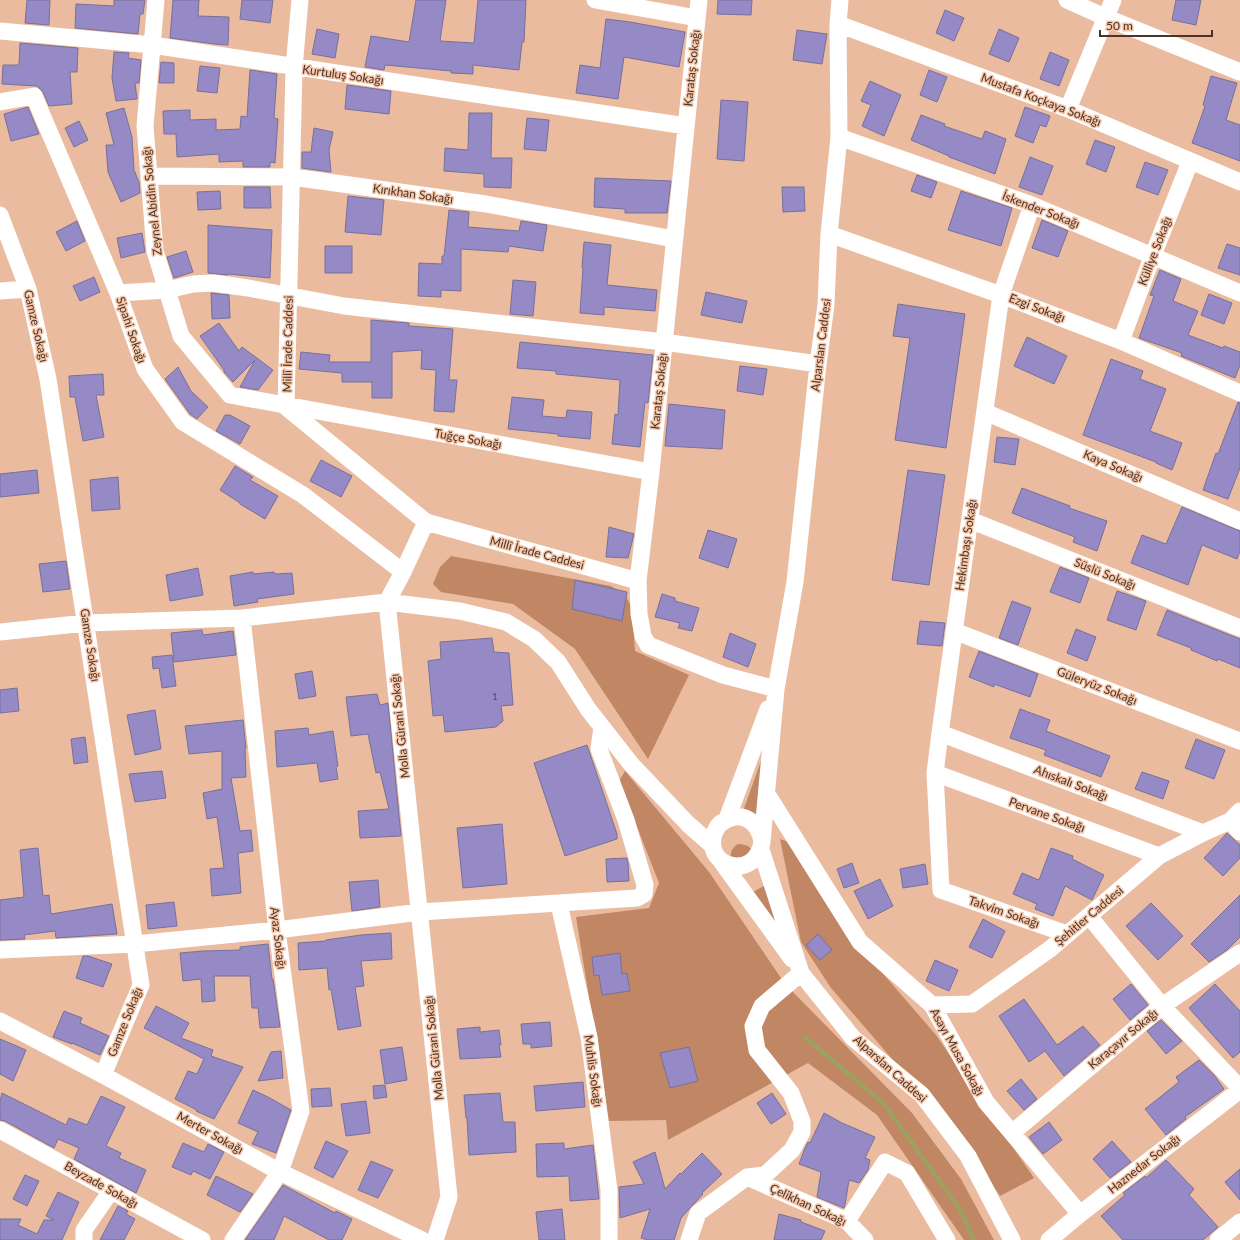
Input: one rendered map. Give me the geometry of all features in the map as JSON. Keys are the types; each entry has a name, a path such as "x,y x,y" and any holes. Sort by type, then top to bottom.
{"street":[{"name":"Zeynel Abidin Sokağı","path":"156,0 145,126 155,252 167,290 182,336 230,396 286,407"},
{"name":"Millî İrade Caddesi","path":"300,0 294,68 286,407 426,522 638,581"},
{"path":"595,0 697,18"},
{"name":"Karataş Sokağı","path":"699,0 638,581 639,614 643,636 648,645 723,675 776,688"},
{"name":"Alparslan Caddesi","path":"776,688 795,582 818,364 826,305 830,234 839,137 838,24 840,0"},
{"path":"1067,0 1107,18 1240,72"},
{"path":"1068,109 1107,18 1113,0"},
{"name":"Mustafa Koçkaya Sokağı","path":"838,24 1068,109 1240,182"},
{"name":"Kurtuluş Sokağı","path":"0,31 152,45 294,68 686,126"},
{"name":"Sipahi Sokağı","path":"0,102 34,96 118,293 145,369 183,422 304,495 403,572"},
{"name":"İskender Sokağı","path":"839,137 1032,205 1240,293"},
{"name":"Külliye Sokağı","path":"1121,341 1190,162"},
{"name":"Kırıkhan Sokağı","path":"149,176 292,177 486,204 674,239"},
{"name":"Hekimbaşı Sokağı","path":"941,890 935,773 940,733 1002,295 1032,205"},
{"name":"Gamze Sokağı","path":"0,215 28,289 48,379 141,985 103,1075"},
{"name":"Ezgi Sokağı","path":"830,234 1002,295 1121,341 1240,393"},
{"path":"118,293 167,290 193,284 213,283 289,295 344,306 664,342 818,364"},
{"path":"0,291 28,289"},
{"name":"Tuğçe Sokağı","path":"286,407 650,472"},
{"name":"Kaya Sokağı","path":"985,412 1240,521"},
{"name":"Süslü Sokağı","path":"970,520 1240,628"},
{"path":"387,602 403,572 426,522"},
{"path":"0,632 86,623 242,618 387,602 468,613 506,622 534,639 558,662 588,709 631,764 727,865 735,867 751,863 757,857 761,846 776,688"},
{"name":"Molla Gürani Sokağı","path":"387,602 449,1197 435,1240"},
{"name":"Ayaz Sokağı","path":"233,1240 280,1172 301,1110 277,930 242,618"},
{"name":"Güleryüz Sokağı","path":"954,631 1240,741"},
{"path":"689,1240 698,1213 747,1177 765,1175 792,1150 802,1132 802,1121 791,1093 757,1050 753,1026 762,1006 801,973 716,853 713,838 715,830 724,821 776,688"},
{"path":"0,950 135,944 277,930 420,912 637,898 644,894 645,885 626,820 599,749 602,727"},
{"name":"Ahıskalı Sokağı","path":"940,733 1203,833"},
{"name":"Pervane Sokağı","path":"935,773 1159,856"},
{"name":"Asayı Musa Sokağı","path":"767,794 860,942 932,1005 986,1102 1080,1214"},
{"path":"688,824 724,821 735,817 744,818 751,821 759,830 761,846"},
{"name":"Şehitler Caddesi","path":"932,1005 972,1004 1050,949 1159,856 1203,833 1237,821"},
{"name":"Alparslan Caddesi","path":"761,846 801,973 853,1038 922,1095 968,1156 1012,1240"},
{"name":"Takvim Sokağı","path":"941,890 1067,934"},
{"name":"Muhlis Sokağı","path":"559,904 589,1037 609,1190 609,1240"},
{"path":"1089,916 1162,1006 1240,1089"},
{"name":"Karaçayır Sokağı","path":"1012,1133 1162,1006 1240,954"},
{"name":"Merter Sokağı","path":"0,1021 103,1075 280,1172 422,1240"},
{"name":"Haznedar Sokağı","path":"1049,1240 1240,1089"},
{"name":"Beyzade Sokağı","path":"0,1130 202,1240"},
{"path":"847,1220 885,1162 907,1173 947,1240"},
{"name":"Çelikhan Sokağı","path":"747,1177 847,1220 864,1240"},
{"path":"84,1240 84,1230 111,1191"},
{"path":"1218,1240 1240,1222"}],"shaded area":[{"path":"451,556 611,586 626,596 632,608 635,651 689,675 648,759 575,649 513,604 441,592 433,584 440,567"},
{"path":"776,719 765,821 742,814"},
{"path":"625,771 709,872 785,984 912,1113 961,1179 994,1240 964,1240 877,1115 808,1063 668,1140 666,1120 609,1121 576,917 649,908 659,883 619,781"},
{"path":"780,839 792,843 853,939 936,1035 1034,1178 1000,1196 981,1167 930,1103 831,988 801,942"},
{"path":"738,844 750,847 753,858 731,859 732,850"},
{"path":"769,883 790,955 746,896"}],"building":[{"path":"27,0 50,0 49,25 25,23"},
{"path":"114,0 145,0 143,14 140,14 138,34 75,28 76,4 114,6"},
{"path":"173,0 199,0 198,16 229,17 228,45 170,38"},
{"path":"242,0 273,0 270,23 240,19"},
{"path":"416,0 446,0 440,41 474,43 478,0 526,0 524,42 522,42 519,70 473,65 473,74 451,73 451,71 385,65 384,70 365,67 371,36 409,42"},
{"path":"718,0 752,0 751,15 717,14"},
{"path":"1176,0 1201,0 1196,25 1172,20"},
{"path":"945,10 964,18 954,41 936,33"},
{"path":"606,19 685,32 679,67 624,57 618,99 576,93 580,65 600,68"},
{"path":"317,29 339,34 335,58 312,54"},
{"path":"999,29 1019,38 1009,62 989,54"},
{"path":"797,30 827,34 822,64 793,60"},
{"path":"20,43 78,48 77,72 70,72 72,104 49,106 43,92 37,86 2,84 3,65 19,65"},
{"path":"114,52 129,53 128,58 141,60 139,83 135,83 137,99 116,101 112,78"},
{"path":"1050,52 1069,60 1059,86 1040,79"},
{"path":"161,62 174,63 174,83 159,83"},
{"path":"200,66 220,68 217,93 197,91"},
{"path":"250,70 277,74 274,118 278,119 275,163 270,162 270,167 243,167 243,161 219,162 219,154 177,157 176,134 164,134 163,111 190,110 190,120 216,119 216,130 240,129 241,116 247,117"},
{"path":"929,70 947,77 937,102 920,95"},
{"path":"1211,76 1237,83 1226,120 1240,125 1240,161 1192,143 1205,106 1203,105"},
{"path":"870,81 901,95 884,136 862,126 871,105 861,101"},
{"path":"347,85 391,91 389,114 345,109"},
{"path":"721,100 748,102 744,161 717,159"},
{"path":"28,107 39,134 11,141 4,114"},
{"path":"1025,107 1050,116 1046,127 1040,125 1033,143 1015,136"},
{"path":"124,108 132,137 134,170 139,182 140,193 121,202 108,172 106,145 114,145 106,113"},
{"path":"469,113 492,113 491,158 512,158 511,188 484,187 484,174 444,171 445,148 468,150"},
{"path":"921,115 945,124 944,126 982,139 985,131 1006,139 995,174 949,157 911,140"},
{"path":"527,118 549,120 546,151 524,149"},
{"path":"79,121 88,140 74,147 65,128"},
{"path":"314,128 333,132 329,150 331,172 302,168 302,152 311,152"},
{"path":"1095,140 1115,147 1106,172 1086,164"},
{"path":"1030,157 1053,166 1042,195 1019,187"},
{"path":"1145,162 1168,170 1158,195 1136,187"},
{"path":"917,175 937,182 931,198 911,191"},
{"path":"595,178 671,181 667,213 625,213 625,209 594,207"},
{"path":"244,187 270,187 271,208 244,208"},
{"path":"782,187 804,187 805,211 783,212"},
{"path":"220,191 221,209 198,210 197,192"},
{"path":"961,191 1012,208 1001,246 948,230"},
{"path":"348,196 384,200 381,235 345,232"},
{"path":"449,210 469,212 468,227 519,231 521,221 547,225 543,251 509,246 508,252 461,249 461,291 441,290 441,297 418,296 419,263 442,264"},
{"path":"1042,220 1068,231 1058,257 1032,248"},
{"path":"77,221 85,241 66,251 56,232"},
{"path":"208,225 272,230 270,278 208,273"},
{"path":"142,233 145,252 121,258 117,238"},
{"path":"584,242 611,245 607,285 657,290 655,311 604,307 604,315 580,313"},
{"path":"1227,244 1240,248 1240,275 1218,268"},
{"path":"325,246 352,246 352,273 325,273"},
{"path":"186,251 193,272 174,278 167,257"},
{"path":"1160,270 1181,279 1173,301 1198,311 1188,335 1223,348 1224,346 1240,352 1240,365 1235,378 1181,356 1182,353 1139,338 1154,296 1150,295"},
{"path":"94,277 100,292 80,301 73,286"},
{"path":"513,280 536,282 533,316 510,314"},
{"path":"706,292 747,301 742,323 701,315"},
{"path":"211,293 229,295 230,318 212,319"},
{"path":"1209,294 1232,303 1224,324 1201,315"},
{"path":"898,304 965,314 946,448 895,440 910,338 893,336"},
{"path":"371,320 409,323 409,326 453,329 449,380 457,380 454,412 434,411 436,370 421,369 422,350 392,352 392,398 372,398 372,382 342,382 342,373 299,369 301,352 330,355 329,362 371,362"},
{"path":"219,323 239,351 242,347 273,370 258,390 240,387 255,360 233,382 224,372 200,336"},
{"path":"1027,337 1067,356 1054,384 1014,366"},
{"path":"520,342 653,355 648,403 645,402 640,447 612,444 615,414 618,415 620,380 556,374 556,371 517,368"},
{"path":"1111,359 1143,371 1140,379 1166,389 1150,431 1182,443 1172,470 1156,462 1083,435"},
{"path":"740,366 767,369 763,395 737,391"},
{"path":"178,367 191,391 208,407 197,419 190,414 165,379"},
{"path":"103,374 104,395 96,395 104,437 83,441 75,397 70,397 69,376"},
{"path":"512,397 544,400 542,416 566,418 567,410 592,412 590,439 508,429"},
{"path":"1238,402 1240,403 1240,468 1228,499 1203,490 1216,453 1218,454"},
{"path":"669,404 725,410 722,449 665,446"},
{"path":"225,415 230,415 250,426 240,444 216,431"},
{"path":"997,437 1019,439 1015,465 994,462"},
{"path":"321,460 352,476 341,497 310,481"},
{"path":"235,466 253,477 250,480 278,496 265,519 220,490"},
{"path":"37,470 39,493 0,497 0,474"},
{"path":"908,470 945,475 929,585 892,580"},
{"path":"118,477 120,509 92,511 90,480"},
{"path":"1022,488 1070,506 1069,508 1107,521 1097,551 1073,542 1075,537 1012,513"},
{"path":"1182,507 1240,531 1240,551 1237,559 1202,545 1188,585 1131,563 1142,535 1166,544"},
{"path":"609,527 634,534 628,558 606,557"},
{"path":"708,530 737,539 728,568 699,558"},
{"path":"66,561 70,589 43,592 39,564"},
{"path":"1060,567 1089,578 1080,603 1050,592"},
{"path":"198,568 203,595 170,601 166,575"},
{"path":"253,572 253,574 274,572 275,574 292,573 294,594 257,599 258,602 234,606 230,576"},
{"path":"575,580 627,592 622,621 572,609"},
{"path":"1117,591 1146,601 1136,630 1107,620"},
{"path":"662,594 675,598 675,601 699,608 692,631 678,628 680,623 655,617"},
{"path":"1012,601 1031,608 1018,645 999,638"},
{"path":"1167,610 1240,639 1240,668 1218,659 1217,661 1191,650 1191,648 1157,635"},
{"path":"920,621 945,623 942,646 917,644"},
{"path":"1076,629 1096,637 1087,661 1067,653"},
{"path":"202,630 203,635 233,631 236,655 174,662 171,633"},
{"path":"730,633 756,644 748,667 723,657"},
{"path":"492,638 494,652 509,653 513,705 501,706 503,721 496,727 445,732 443,715 433,716 428,661 441,659 440,642"},
{"path":"979,651 1038,674 1030,697 994,684 994,687 969,677"},
{"path":"172,655 176,686 162,688 159,668 153,669 152,657"},
{"path":"312,671 316,696 299,699 295,674"},
{"path":"17,688 19,711 0,713 0,690"},
{"path":"377,694 380,705 388,703 401,836 360,838 358,811 389,809 380,772 376,773 368,734 351,736 346,697"},
{"path":"1020,709 1050,720 1046,731 1110,756 1101,777 1044,755 1046,750 1010,738"},
{"path":"155,710 161,749 135,755 127,715"},
{"path":"243,720 246,748 246,777 231,778 240,831 251,830 253,851 238,853 241,893 212,896 210,869 224,868 217,817 207,819 203,793 222,789 222,751 189,754 185,726"},
{"path":"308,728 309,735 333,731 338,766 336,767 338,779 320,782 317,763 277,767 275,731"},
{"path":"85,737 88,762 74,764 71,739"},
{"path":"1196,739 1225,750 1214,779 1185,768"},
{"path":"587,745 617,834 617,839 565,856 534,763"},
{"path":"162,771 166,798 135,802 129,774"},
{"path":"1142,772 1169,781 1163,799 1135,789"},
{"path":"502,824 507,884 463,888 457,828"},
{"path":"1227,833 1240,845 1240,858 1223,876 1204,858"},
{"path":"38,848 43,896 49,895 51,914 112,904 117,934 56,938 55,931 24,935 25,939 0,940 0,900 24,897 20,850"},
{"path":"1051,848 1073,856 1072,859 1104,875 1092,900 1065,886 1053,916 1035,909 1037,904 1013,894 1022,873 1039,880"},
{"path":"627,858 629,881 607,882 606,859"},
{"path":"852,863 859,883 844,888 837,869"},
{"path":"925,864 928,884 903,888 900,869"},
{"path":"880,879 893,906 868,919 854,891"},
{"path":"378,880 380,907 352,911 349,882"},
{"path":"1240,895 1240,937 1227,950 1209,962 1191,944"},
{"path":"174,902 177,926 148,929 146,905"},
{"path":"1151,903 1183,936 1158,960 1126,926"},
{"path":"983,919 1005,931 992,958 969,947"},
{"path":"391,933 392,959 361,961 364,986 355,987 361,1026 338,1030 331,989 329,990 327,968 299,970 298,943 326,941 361,935"},
{"path":"818,934 832,950 820,960 806,945"},
{"path":"268,944 280,1027 260,1028 258,1008 252,1008 250,976 214,976 215,1001 202,1002 201,979 183,981 180,953 240,950 240,947"},
{"path":"620,953 622,974 627,973 630,991 602,995 599,975 594,976 592,957"},
{"path":"83,956 88,956 112,964 103,987 76,978"},
{"path":"935,960 958,970 949,991 926,981"},
{"path":"1131,984 1148,1005 1130,1020 1113,999"},
{"path":"1215,984 1240,1011 1240,1052 1233,1058 1189,1008"},
{"path":"1024,999 1057,1045 1083,1026 1100,1045 1064,1076 1045,1051 1029,1062 999,1016"},
{"path":"156,1006 189,1023 181,1038 213,1050 211,1056 243,1067 214,1119 175,1099 188,1071 197,1074 204,1059 144,1028"},
{"path":"64,1011 82,1018 80,1023 109,1036 100,1055 53,1037"},
{"path":"1161,1020 1182,1041 1166,1054 1147,1031"},
{"path":"550,1022 552,1046 531,1048 531,1044 523,1044 521,1024"},
{"path":"480,1027 480,1032 499,1030 501,1057 460,1059 457,1029"},
{"path":"0,1039 26,1050 13,1081 0,1074"},
{"path":"402,1047 407,1080 385,1084 380,1050"},
{"path":"689,1047 698,1081 670,1088 660,1053"},
{"path":"281,1051 283,1078 258,1081 271,1052"},
{"path":"1199,1060 1214,1075 1224,1089 1185,1117 1186,1119 1166,1135 1145,1109 1179,1082 1176,1077"},
{"path":"1021,1079 1037,1099 1024,1110 1007,1091"},
{"path":"583,1082 585,1107 536,1111 534,1086"},
{"path":"385,1085 387,1097 374,1099 373,1086"},
{"path":"330,1088 332,1106 312,1107 311,1089"},
{"path":"253,1090 291,1110 276,1153 252,1144 258,1132 238,1123"},
{"path":"2,1093 66,1125 69,1118 87,1125 101,1096 125,1107 106,1146 121,1153 119,1158 146,1170 136,1193 74,1159 79,1148 58,1139 54,1148 5,1121 0,1120 0,1101"},
{"path":"500,1093 503,1122 515,1122 516,1152 469,1155 464,1095"},
{"path":"772,1093 786,1114 771,1124 757,1103"},
{"path":"366,1101 370,1133 346,1136 341,1104"},
{"path":"824,1113 842,1123 875,1137 865,1158 870,1160 868,1170 859,1183 849,1180 844,1208 817,1197 821,1172 799,1164 805,1148 808,1142 810,1143"},
{"path":"1049,1122 1062,1140 1043,1154 1029,1137"},
{"path":"326,1141 348,1151 333,1178 314,1168"},
{"path":"1112,1141 1131,1162 1110,1178 1093,1159"},
{"path":"183,1143 204,1152 208,1144 224,1152 210,1179 193,1171 191,1175 172,1167"},
{"path":"564,1143 564,1149 593,1145 599,1199 570,1201 569,1176 537,1177 536,1144"},
{"path":"655,1152 665,1189 702,1153 722,1174 702,1193 703,1194 681,1218 674,1240 648,1240 641,1238 650,1209 620,1218 619,1187 644,1184 633,1162"},
{"path":"1166,1160 1194,1189 1189,1195 1218,1227 1203,1240 1123,1240 1101,1216 1125,1195 1123,1193 1145,1176 1146,1178"},
{"path":"371,1161 393,1170 378,1198 358,1190"},
{"path":"1240,1169 1240,1200 1225,1182"},
{"path":"25,1175 39,1181 27,1206 13,1199"},
{"path":"216,1176 253,1194 240,1212 207,1195"},
{"path":"283,1185 335,1213 336,1211 352,1219 342,1240 329,1240 284,1216 274,1240 245,1240"},
{"path":"58,1192 79,1202 62,1240 0,1240 0,1219 21,1219 18,1225 37,1234 44,1220 54,1220 46,1216"},
{"path":"118,1206 128,1211 126,1214 135,1219 124,1240 100,1240"},
{"path":"562,1209 565,1240 539,1240 536,1212"},
{"path":"779,1214 801,1220 801,1222 825,1231 821,1240 774,1240"}],"waterway":[{"path":"805,1037 884,1104 959,1208 974,1240"}]}
